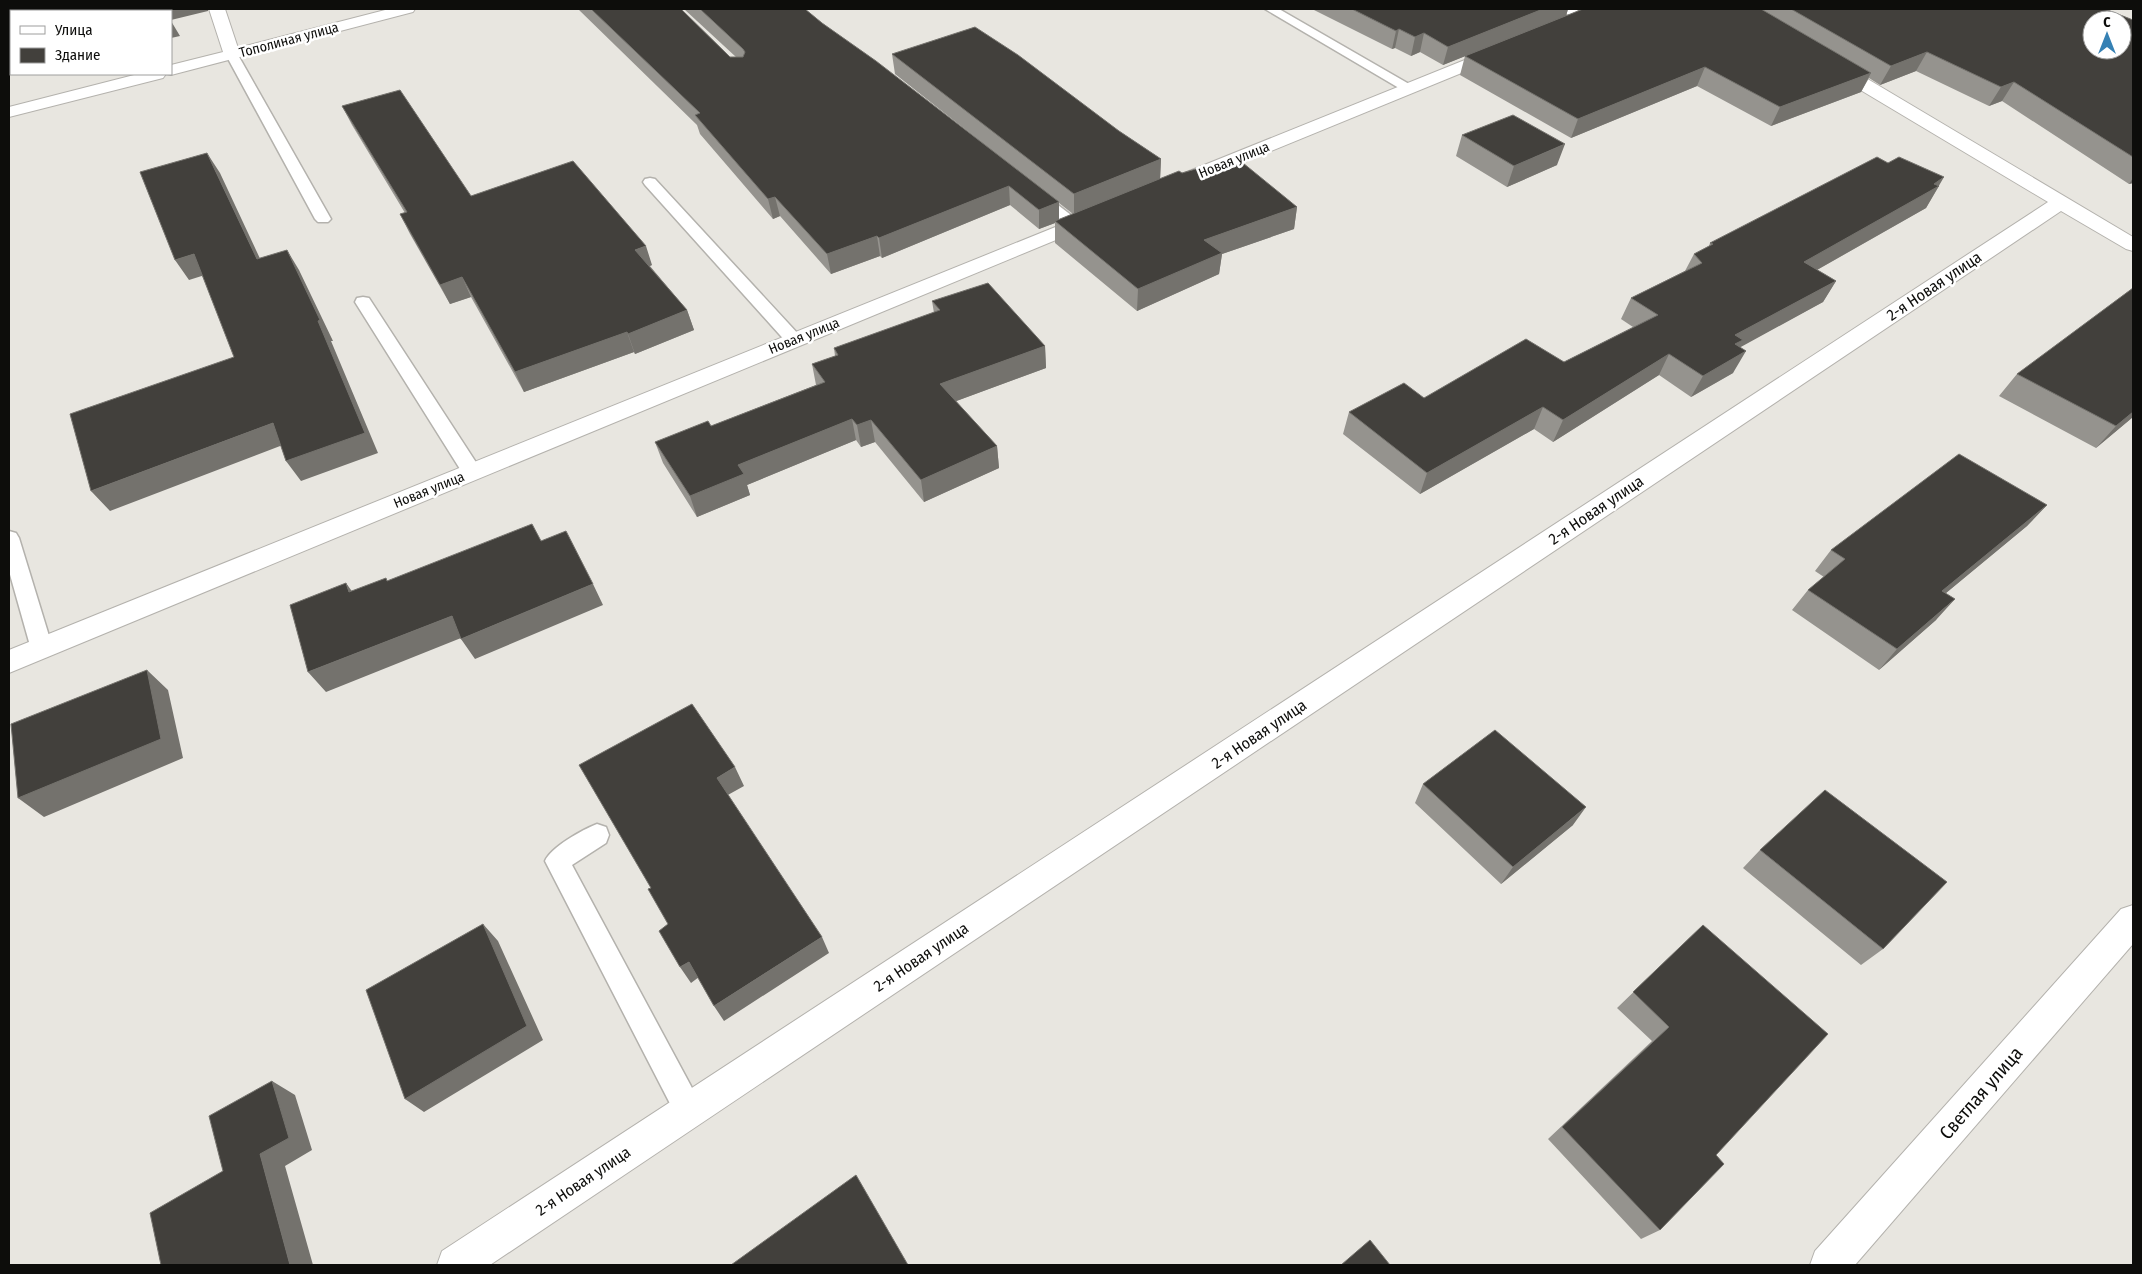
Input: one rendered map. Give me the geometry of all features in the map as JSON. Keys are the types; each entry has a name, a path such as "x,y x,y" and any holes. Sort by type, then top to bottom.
{"street":[{"path":"217,9 232,54"},
{"name":"Тополиная улица","path":"172,70 407,9"},
{"path":"1555,28 1582,12"},
{"name":"Новая улица","path":"1147,196 1519,44"},
{"path":"1814,54 2133,245"},
{"path":"9,112 153,75"},
{"name":"2-я Новая улица","path":"456,1265 2062,202"},
{"name":"Новая улица","path":"9,662 1111,210"},
{"name":"Светлая улица","path":"1830,1265 2133,920"}],"lane":[{"path":"1271,9 1409,88"},
{"path":"232,54 323,219"},
{"path":"650,182 794,340"},
{"path":"1022,183 1075,225"},
{"path":"363,302 472,472"},
{"path":"9,538 42,649"},
{"path":"597,835 557,861 689,1111"}],"building":[{"path":"164,9 164,10 91,10"},
{"path":"591,9 681,9 730,57 743,57 745,52 743,49 700,9 805,9 876,61 1059,202 1039,210 1009,186 879,238 877,236 827,254 775,197 768,199 695,115 700,113"},
{"path":"1352,9 1543,9 1448,47 1424,33 1415,37 1399,29 1396,31"},
{"path":"1583,9 1761,9 1871,73 1780,107 1705,67 1578,119 1465,56"},
{"path":"1791,9 2108,10 2082,10 2082,60 2132,60 2133,20 2133,157 2014,82 2001,87 1927,52 1891,66"},
{"path":"975,27 1018,55 1119,131 1161,159 1074,194 892,54"},
{"path":"400,90 471,196 573,161 646,246 635,250 687,310 628,334 627,332 515,372 462,277 440,285 400,214 407,212 342,106"},
{"path":"1513,115 1565,144 1514,166 1462,135"},
{"path":"207,153 257,259 287,250 320,320 318,321 365,433 286,461 273,423 91,491 70,414 234,357 194,254 175,260 140,172"},
{"path":"1877,157 1888,163 1899,157 1944,177 1934,184 1939,186 1804,262 1836,281 1735,335 1743,340 1735,344 1746,351 1703,376 1669,354 1563,420 1543,407 1427,473 1349,412 1404,383 1424,398 1526,339 1564,362 1658,315 1631,298 1702,263 1694,254 1713,244 1710,243"},
{"path":"1243,163 1297,207 1204,240 1222,253 1138,289 1055,221 1179,171 1182,173 1199,168 1207,175"},
{"path":"988,283 1045,346 940,384 997,446 921,480 871,420 857,425 852,419 738,465 744,474 690,496 655,442 708,421 711,426 825,382 812,364 838,355 834,348 940,310 932,301"},
{"path":"2133,288 2133,412 2116,426 2017,374"},
{"path":"1959,454 2047,505 1942,591 1955,599 1897,649 1808,590 1845,559 1831,550"},
{"path":"532,524 541,541 566,531 593,584 461,639 452,616 308,672 290,605 346,583 349,592 386,578 387,581"},
{"path":"147,670 161,739 18,798 11,724"},
{"path":"692,704 735,767 717,778 822,937 714,1006 689,962 680,967 659,931 668,924 648,889 651,888 579,765"},
{"path":"1495,730 1586,807 1513,867 1423,784"},
{"path":"1825,790 1947,882 1883,949 1760,850"},
{"path":"483,924 527,1026 405,1099 366,990"},
{"path":"1703,925 1828,1034 1716,1155 1724,1164 1660,1230 1562,1127 1669,1027 1633,992"},
{"path":"272,1081 289,1138 260,1154 290,1265 161,1265 150,1213 223,1171 209,1116"},
{"path":"856,1175 908,1265 731,1265"},
{"path":"1370,1240 1390,1265 1341,1265"}]}
